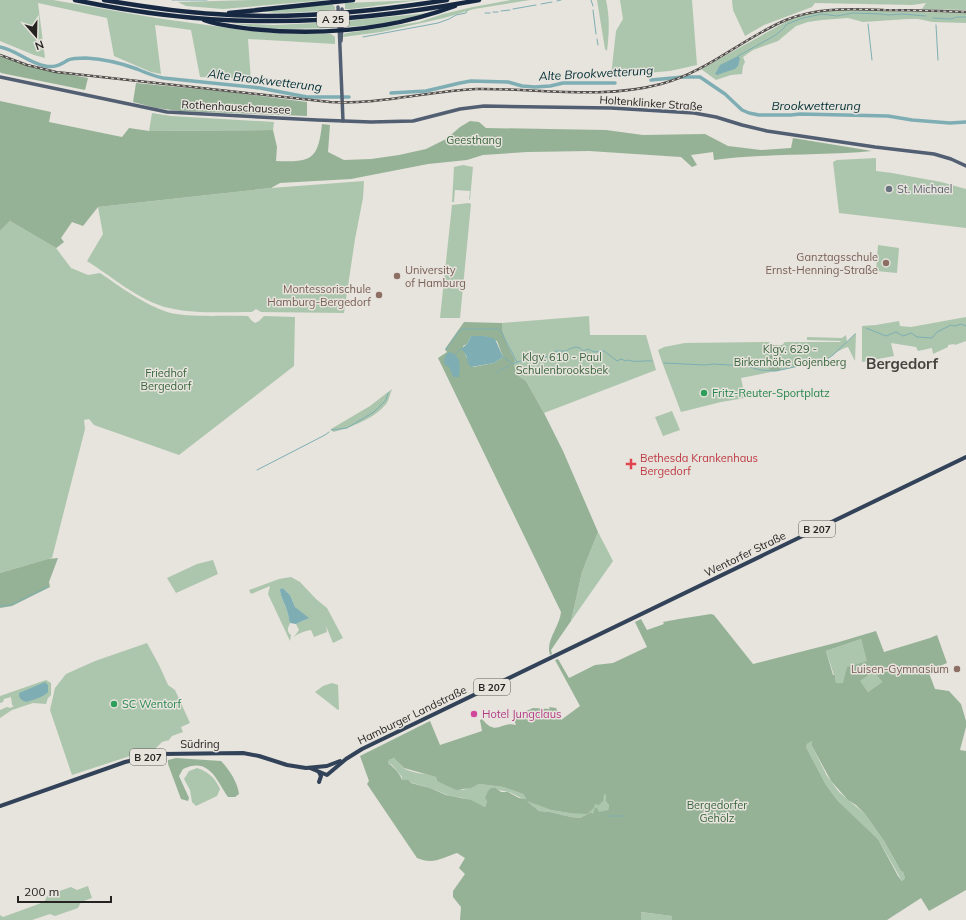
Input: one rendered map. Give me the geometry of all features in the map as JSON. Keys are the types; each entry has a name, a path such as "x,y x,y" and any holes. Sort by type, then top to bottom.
{"highway":[{"name":"A 25","path":"75,0 139,11 199,18 266,21 324,20 398,13 479,0"},
{"name":"A 25","path":"104,0 164,9 216,14 266,16 317,14 397,7 447,0"},
{"path":"216,14 340,0 353,0"},
{"path":"199,18 222,25 288,32 398,23 423,17 466,2"}],"main road":[{"path":"340,0 343,121"},
{"name":"Rothenhauschaussee","path":"0,77 167,112 343,121 413,121 472,107"},
{"name":"Holtenklinker Straße","path":"472,107 611,108 694,113 716,117 767,131 934,154 951,159 966,166"},
{"name":"Wentorfer Straße","path":"639,616 966,457"},
{"name":"Hamburger Landstraße","path":"327,775 346,759 639,616"},
{"name":"Südring","path":"0,806 125,762 162,754 248,754 287,765 310,768 322,767 346,759"},
{"path":"322,767 325,769 327,775"},
{"name":"Südring","path":"310,768 327,775"},
{"path":"318,771 321,776 319,782"}],"green space":[{"path":"0,0 53,0 156,18 250,31 288,34 331,34 335,37 335,44 248,39 251,81 232,78 200,77 191,30 155,25 161,74 151,72 114,56 107,18 38,3 45,58 0,41"},
{"path":"328,0 223,9 186,6 178,2"},
{"path":"421,0 351,9 345,9 345,3"},
{"path":"511,0 530,0 474,9 444,18 381,32 343,37 344,34 347,33 419,22 443,14"},
{"path":"597,0 606,0 609,26 607,51 605,49"},
{"path":"620,0 692,0 697,65 670,71 611,76 616,31 623,19"},
{"path":"732,0 966,0 966,10 922,9 926,3 912,5 815,3 812,7 764,25 745,36 733,10"},
{"path":"332,4 335,7 335,10 285,13 261,11"},
{"path":"834,10 966,13 966,23 933,22 918,19 863,22 848,18 808,22 796,26 778,41 753,50 743,57 745,62 742,74 731,75 716,80 701,69 789,20 806,14"},
{"path":"428,13 383,24 346,27 345,21"},
{"path":"335,22 336,26 333,28 284,29 254,27 232,23 274,25"},
{"path":"0,56 39,69 88,78 85,90 1,73"},
{"path":"136,83 229,92 307,102 307,116 180,111 156,108 133,102"},
{"name":"Geesthang","path":"0,101 51,112 49,122 122,137 129,128 149,131 273,130 277,147 276,161 297,161 311,157 318,146 322,124 330,125 328,152 344,160 371,159 426,149 446,139 470,121 479,122 486,128 606,130 643,135 705,134 728,146 761,150 791,148 793,138 872,151 833,154 753,156 714,160 713,152 691,155 697,165 692,167 681,157 589,151 527,152 483,155 467,160 428,164 351,179 280,183 271,188 98,207 83,226 72,222 61,238 64,242 55,249 56,248 10,221 0,231"},
{"path":"152,113 171,116 274,122 273,130 149,131"},
{"path":"876,158 876,171 941,182 966,189 966,228 839,213 833,162 837,160"},
{"path":"463,165 473,167 470,199 469,200 470,191 455,190 454,202 452,202 454,167"},
{"path":"364,181 363,198 355,239 344,313 261,312 256,309 252,312 210,312 169,308 158,305 126,288 87,261 103,234 98,207 271,188"},
{"path":"471,204 460,318 440,318 452,205"},
{"name":"Friedhof Bergedorf","path":"10,221 56,248 71,268 88,275 100,273 141,300 158,309 176,314 196,316 248,316 255,323 264,316 295,317 294,366 179,455 94,425 89,419 84,420 85,429 52,558 0,573 0,231"},
{"path":"878,245 899,248 897,273 876,271"},
{"name":"Klgv. 610 - Paul Schulenbrooksbek","path":"589,316 590,335 646,335 656,370 544,413 526,381 520,377 514,366 515,360 502,329 502,323"},
{"path":"966,317 966,341 955,345 948,345 948,347 933,354 932,348 918,351 916,347 891,343 894,356 862,362 862,326 899,321 900,326 911,327"},
{"path":"464,322 502,323 502,329 515,360 514,366 520,377 526,381 544,413 563,451 598,532 582,572 571,621 551,650 552,654 550,655 549,644 561,612 438,358 447,352 445,349","holes":["471,336 485,336 497,341 503,357 494,363 473,367 465,355 463,346 467,344"]},
{"name":"Klgv. 629 - Birkenhöhe Gojenberg","path":"856,333 855,361 848,347 821,362 741,378 745,398 721,402 681,412 658,350 664,347 685,343 769,342 771,345 782,345 785,342 840,342 841,341 807,340 807,337 842,338 846,335 847,342"},
{"path":"771,345 782,345 780,370 775,371 769,369"},
{"path":"392,389 386,404 375,414 347,428 333,432 331,429 370,406"},
{"path":"672,411 680,430 663,436 655,417"},
{"path":"598,532 613,561 571,621 582,572"},
{"path":"58,558 49,582 50,587 12,606 0,608 0,573 48,559"},
{"path":"213,560 218,574 176,593 167,578 197,564"},
{"path":"291,577 300,582 327,608 343,638 333,643 326,626 327,632 314,637 311,630 302,632 294,637 299,630 296,624 305,620 295,607 290,595 283,588 280,589 280,592 288,612 290,623 288,632 291,635 290,641 268,594 270,586 251,594 249,590 279,579"},
{"name":"Bergedorfer Gehölz","path":"711,614 714,615 753,664 876,631 884,652 937,635 947,663 933,669 929,673 935,689 949,691 961,704 966,721 966,727 960,750 966,751 966,890 929,911 921,898 887,920 672,920 672,916 641,912 641,920 460,920 461,907 453,897 453,891 465,874 459,868 465,858 457,853 433,861 417,858 367,784 369,781 360,756 430,721 440,745 482,731 480,720 482,719 491,727 495,728 511,724 516,725 513,717 533,708 556,708 561,720 580,706 555,660 558,659 569,678 595,665 613,663 647,647 635,622 641,619 647,630 664,624 663,622","holes":["861,639 867,661 847,667 843,683 836,683 835,675 833,675 826,651","874,671 882,682 868,692 860,681","812,741 812,746 831,781 848,800 856,805 865,814 903,872 905,878 902,881 878,839 838,801 826,785 806,747 807,744","394,758 404,768 436,777 437,781 456,790 471,788 479,784 503,787 523,794 526,799 519,798 508,792 501,792 496,788 491,788 485,798 487,801 485,807 471,800 446,795 430,788 411,783 408,780 402,780 388,763 389,760","606,794 606,801 609,805 608,810 599,812 597,808 595,808 593,814 591,812 580,818 539,811 527,801 551,810 587,814 594,808 595,804 599,805 603,801 604,795"]},
{"path":"861,639 868,661 848,667 844,684 836,683 835,675 826,651"},
{"name":"SC Wentorf","path":"147,643 168,685 175,690 190,723 181,727 183,732 172,736 169,740 162,742 150,752 136,754 72,775 50,710 55,688 66,674 95,661"},
{"path":"873,669 882,682 868,692 858,679"},
{"path":"46,680 51,683 51,695 46,704 33,703 12,710 0,718 0,710 14,706 12,705 11,697 4,699 3,702 0,703 0,696"},
{"path":"332,683 338,685 338,710 315,692 323,686"},
{"path":"812,741 812,746 827,776 839,792 865,814 884,841 903,872 905,878 902,881 878,839 838,801 826,785 806,747 807,744"},
{"path":"176,758 221,761 233,776 239,794 235,797 228,797 211,772 206,768 192,766 183,769 179,776 189,798 188,801 181,799 168,764 168,760"},
{"path":"394,758 405,769 436,777 437,781 463,790 479,784 503,787 523,794 526,800 512,793 496,788 487,801 485,807 463,798 450,796 430,788 402,780 402,777 392,765 388,763 389,760"},
{"path":"197,768 205,771 211,776 220,789 217,796 196,806 192,802 190,790 184,779 189,771"},
{"path":"606,793 609,805 608,810 593,815 591,812 580,818 539,811 526,800 551,810 569,813 595,804"},
{"path":"88,886 92,898 81,902 78,908 55,916 50,914 32,920 0,920 0,915 3,917 44,902 48,895 71,887 77,890"},
{"path":"640,912 673,916 672,920 641,920"}],"water":[{"path":"738,56 740,58 738,66 735,69 717,75 715,74 720,65"},
{"path":"471,336 485,336 495,339 503,357 494,363 471,367 468,363 466,354 461,349 467,344"},
{"path":"449,352 458,359 460,366 459,377 454,377 449,367 444,363 445,356"},
{"path":"283,588 290,595 295,607 309,618 296,624 290,623 288,612 280,592 280,589"},
{"path":"45,682 48,685 47,694 26,702 20,698 19,693"}],"waterway":[{"path":"172,0 207,0"},
{"path":"557,1 561,0"},
{"path":"591,0 593,6"},
{"path":"541,4 552,2"},
{"path":"513,9 536,5"},
{"path":"501,11 510,10"},
{"path":"593,10 596,34"},
{"path":"363,37 438,23 456,15 466,13 467,11"},
{"path":"493,12 498,12"},
{"path":"485,13 490,13"},
{"path":"738,56 774,36 787,24 803,18 822,14 837,16 853,13 926,16"},
{"path":"933,18 951,19 966,17"},
{"path":"868,24 872,60"},
{"path":"936,25 938,60"},
{"path":"597,39 598,45"},
{"name":"Alte Brookwetterung","path":"0,47 48,67 57,66 72,59 81,58 105,60 163,78 260,88 307,97 349,97"},
{"name":"Brookwetterung","path":"651,80 700,77 725,94 742,110 759,115 800,114 888,116 912,120 950,123 966,122"},
{"name":"Alte Brookwetterung","path":"391,93 426,91 471,81 508,82 522,86 535,87 563,83 615,83"},
{"path":"866,328 886,336 896,332 903,336 911,333 917,337 932,338 937,332 951,325 955,326 961,324 966,326"},
{"path":"451,343 459,331 463,329 497,329 500,330 517,362 538,357 544,358 556,351 566,351 576,347 583,351 588,349 594,352 604,351 617,361 621,359 626,361 652,361"},
{"path":"664,363 747,366 760,370 776,371 826,360 855,334"},
{"path":"446,350 449,345"},
{"path":"455,355 461,349"},
{"path":"503,357 513,364 517,362"},
{"path":"497,372 509,366"},
{"path":"331,430 347,428 374,412 386,400 388,393"},
{"path":"257,470 329,432"},
{"path":"0,606 11,605 48,587"},
{"path":"608,816 624,816"}],"railway":[{"path":"0,55 27,65 56,72 330,102 367,102 440,92 477,89 569,92 616,91 638,89 678,79 709,63 770,27 786,20 810,13 846,9 966,12"}],"place":[{"name":"St. Michael","path":"889,189"},
{"name":"Ganztagsschule Ernst-Henning-Straße","path":"886,263"},
{"name":"University of Hamburg","path":"397,276"},
{"name":"Montessorischule Hamburg-Bergedorf","path":"379,295"},
{"name":"Fritz-Reuter-Sportplatz","path":"704,393"},
{"name":"Bethesda Krankenhaus Bergedorf","path":"631,464"},
{"name":"Luisen-Gymnasium","path":"957,669"},
{"name":"SC Wentorf","path":"114,704"},
{"name":"Hotel Jungclaus","path":"474,714"}],"district":[{"name":"Bergedorf","path":"902,363"}]}
